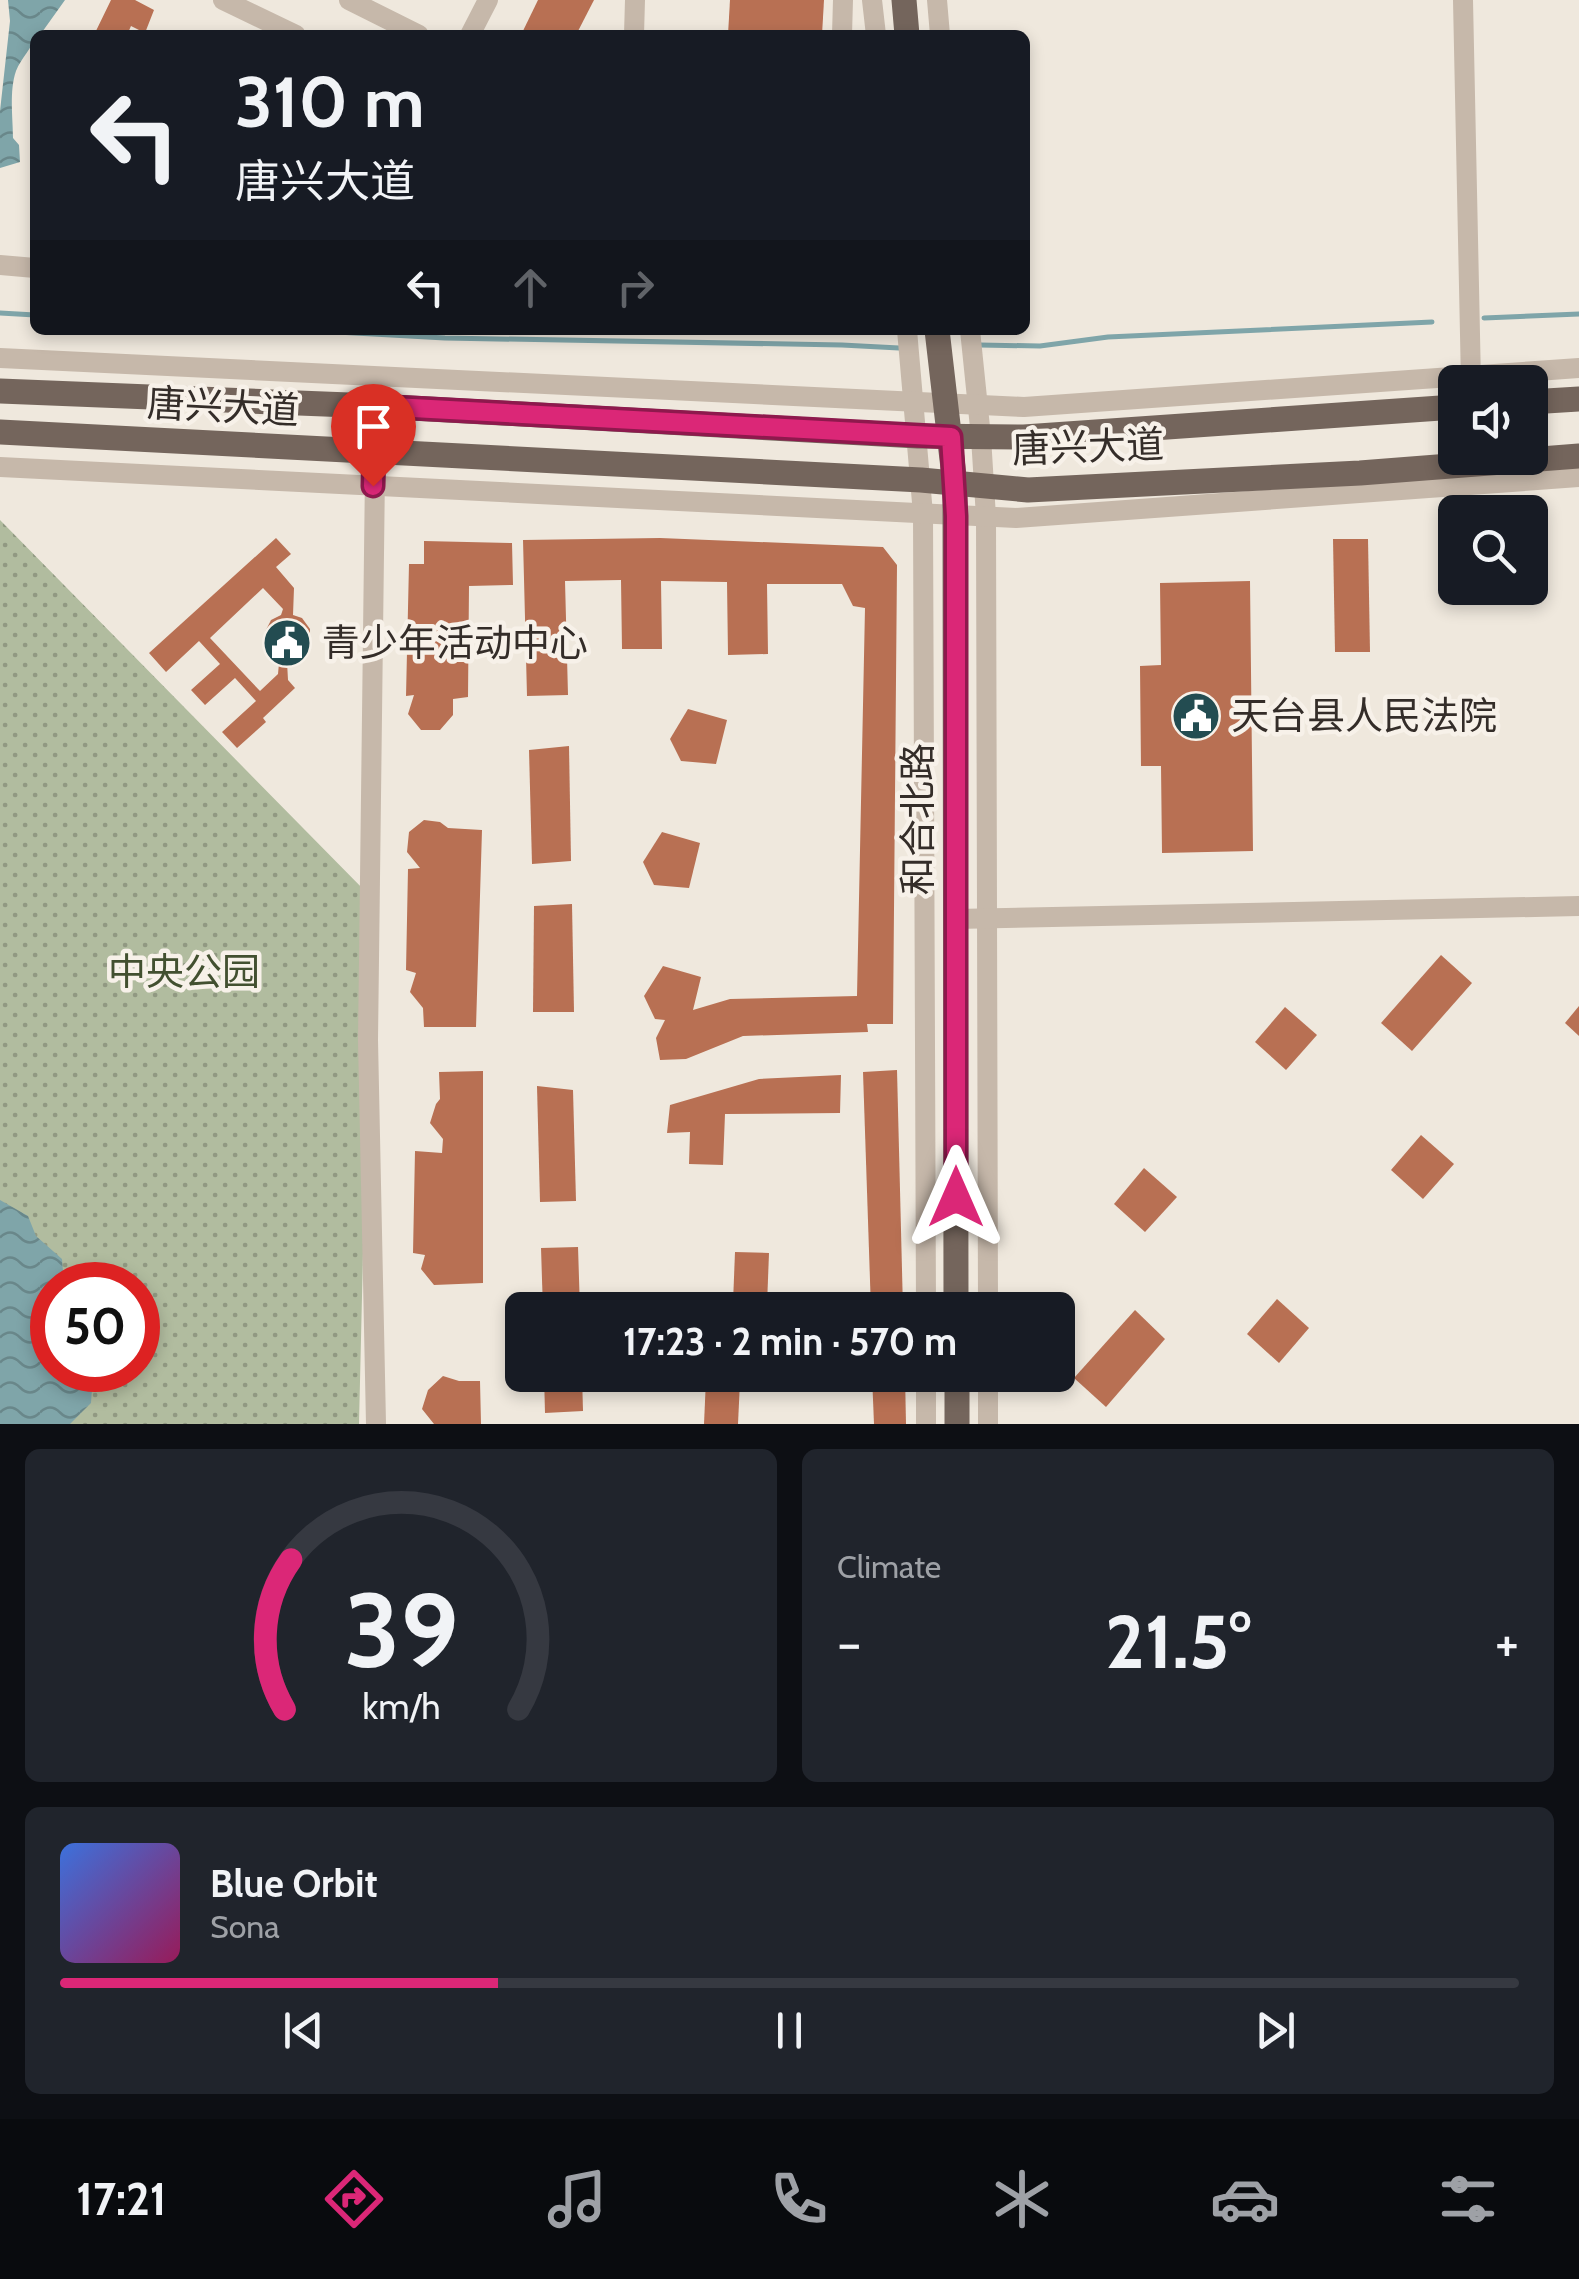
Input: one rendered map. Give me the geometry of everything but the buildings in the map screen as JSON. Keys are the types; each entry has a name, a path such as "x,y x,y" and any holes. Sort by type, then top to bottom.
{"main road":[{"path":"904,0 907,30"},
{"name":"和合北路","path":"938,335 951,437 956,516 956,1292"},
{"name":"唐兴大道","path":"0,392 1024,438 1438,408"},
{"path":"1548,401 1579,399"},
{"name":"唐兴大道","path":"0,432 921,480 1028,490 1360,473 1438,465"},
{"name":"唐兴大道","path":"1548,457 1579,456"},
{"path":"957,1392 957,1424"}],"street":[{"path":"223,0 286,30"},
{"path":"348,0 410,30"},
{"path":"473,30 488,0"},
{"path":"634,30 636,0"},
{"path":"842,30 843,0"},
{"path":"872,0 875,30"},
{"path":"937,0 940,30"},
{"path":"1463,0 1470,365"},
{"path":"0,265 30,268"},
{"path":"907,335 922,514 926,1292"},
{"path":"971,335 986,517 988,1292"},
{"path":"0,358 1024,407 1438,381"},
{"path":"1548,371 1579,368"},
{"path":"376,1424 368,1040 377,376"},
{"path":"0,467 1016,518 1579,477"},
{"path":"955,919 1579,906"},
{"path":"926,1392 926,1424"},
{"path":"988,1392 988,1424"}],"green space":[{"name":"中央公园","path":"0,520 368,894 359,1424 0,1424"}],"water":[{"path":"8,0 65,0 44,30 30,30 30,47 16,71 12,96 13,138 19,145 20,162 0,168 0,111 10,21"},
{"path":"0,1200 28,1216 36,1236 62,1259 62,1262 30,1262 30,1392 92,1392 91,1403 70,1424 0,1424"}],"waterway":[{"path":"0,313 30,315"},
{"path":"1484,318 1579,314"},
{"path":"980,345 1040,346 1108,337 1432,322"},
{"path":"391,335 899,348"}],"place":[{"name":"青少年活动中心","path":"287,643"},
{"name":"天台县人民法院","path":"1196,716"}],"route":[{"path":"373,486 375,406 951,437 956,516 956,1197"}]}
